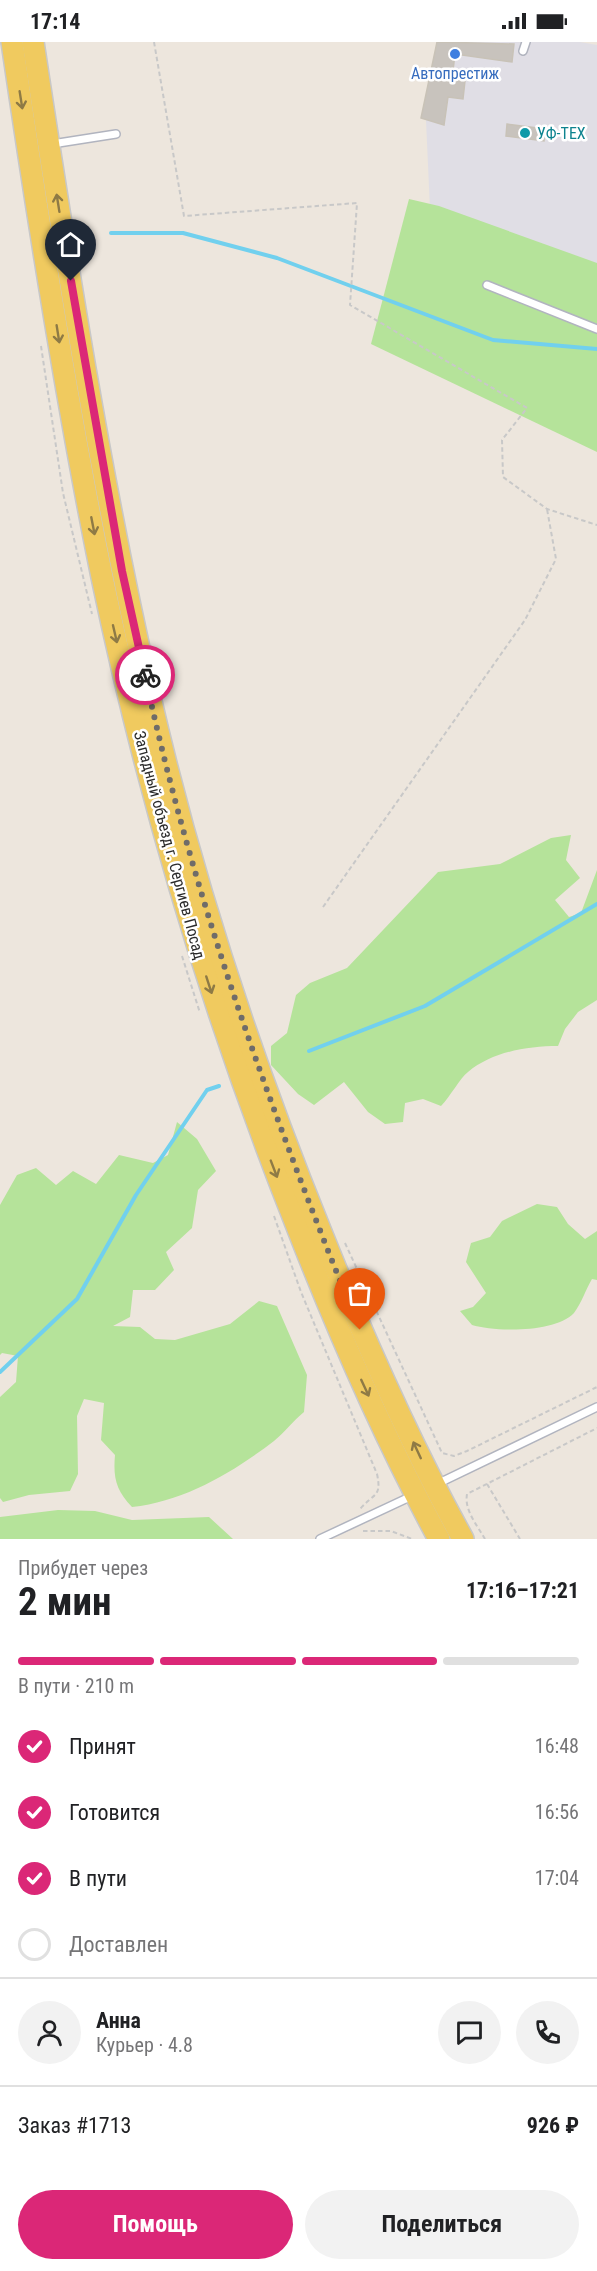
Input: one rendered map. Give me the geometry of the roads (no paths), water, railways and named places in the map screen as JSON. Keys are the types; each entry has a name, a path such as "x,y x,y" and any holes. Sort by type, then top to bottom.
{"main road":[{"name":"Западный объезд г. Сергиев Посад","path":"12,42 69,400 102,578 131,704 176,873 239,1076 340,1335 424,1490 463,1539"},
{"name":"Западный объезд г. Сергиев Посад","path":"33,42 89,395 122,571 150,698 194,866 260,1073 307,1198 424,1490 439,1539"}],"lane":[{"path":"523,51 526,42"},
{"path":"49,144 116,134"},
{"path":"487,285 597,329"},
{"path":"320,1539 597,1407"}],"waterway":[{"path":"111,233 183,233 277,258 493,340 597,349"},
{"path":"309,1051 425,1006 597,904"},
{"path":"0,1372 77,1299 136,1195 207,1090 219,1086"}],"place":[{"name":"Автопрестиж","path":"455,54"},
{"name":"УФ-ТЕХ","path":"525,133"}]}
